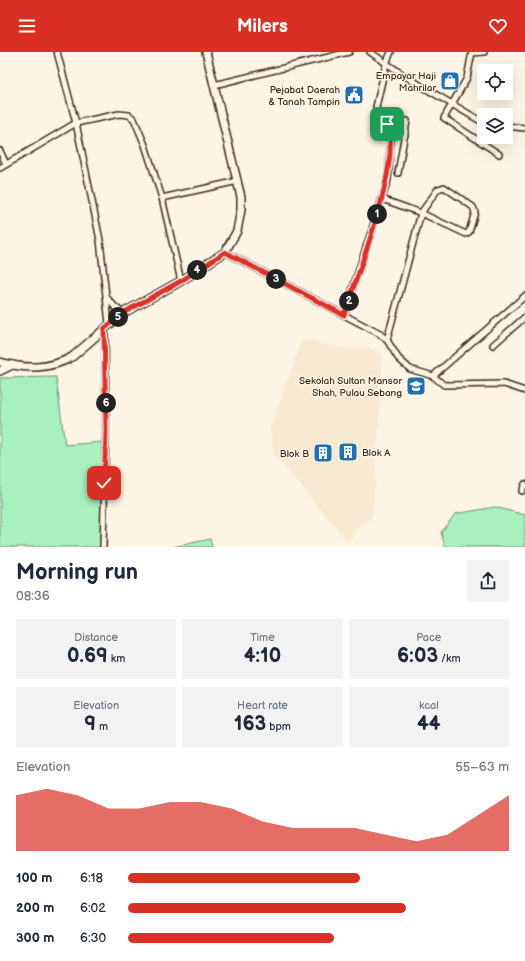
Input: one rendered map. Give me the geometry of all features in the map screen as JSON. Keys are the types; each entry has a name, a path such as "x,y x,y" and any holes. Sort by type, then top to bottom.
{"street":[{"path":"57,52 76,123 100,240 107,297 104,547"},
{"path":"0,362 33,367 49,366 62,362 72,357 123,313 181,281 225,252 237,232 240,221 241,197 206,52"},
{"path":"214,85 349,52"},
{"path":"344,315 388,180 391,138 389,129 376,107 390,52"},
{"path":"484,52 472,53 467,78 444,118 499,154"},
{"path":"372,53 386,64 477,120"},
{"path":"0,168 76,123 118,114 129,115 134,119 145,145 162,198 181,281"},
{"path":"398,173 407,121"},
{"path":"513,127 525,128"},
{"path":"389,129 405,135"},
{"path":"0,151 6,164"},
{"path":"162,198 238,181"},
{"path":"382,199 421,213 466,234 469,232 475,212 474,207 444,187 438,189 421,213 387,340"},
{"path":"225,252 380,334 387,340 398,358 410,369 433,376 444,385 504,384 525,391"},
{"path":"433,376 525,296"},
{"path":"107,297 114,307 123,313"},
{"path":"493,345 525,317"},
{"path":"0,371 13,365"},
{"path":"522,491 525,484"}],"shaded area":[{"path":"302,339 344,349 368,347 383,355 373,516 347,541 273,454 270,428"}],"green space":[{"path":"56,377 65,445 102,442 103,547 0,547 0,378"},
{"path":"495,507 525,515 525,547 445,547 441,532 455,514"},
{"path":"210,539 212,547 173,547"}],"place":[{"name":"Empayar Haji Mahrilar","path":"450,81"},
{"name":"Pejabat Daerah & Tanah Tampin","path":"354,95"},
{"name":"Sekolah Sultan Mansor Shah, Pulau Sebang","path":"416,386"},
{"name":"Blok A","path":"348,452"},
{"name":"Blok B","path":"323,453"}],"route":[{"path":"104,483 106,431 104,329 123,313 181,281 225,252 344,315 388,180 391,138 387,124"}]}
